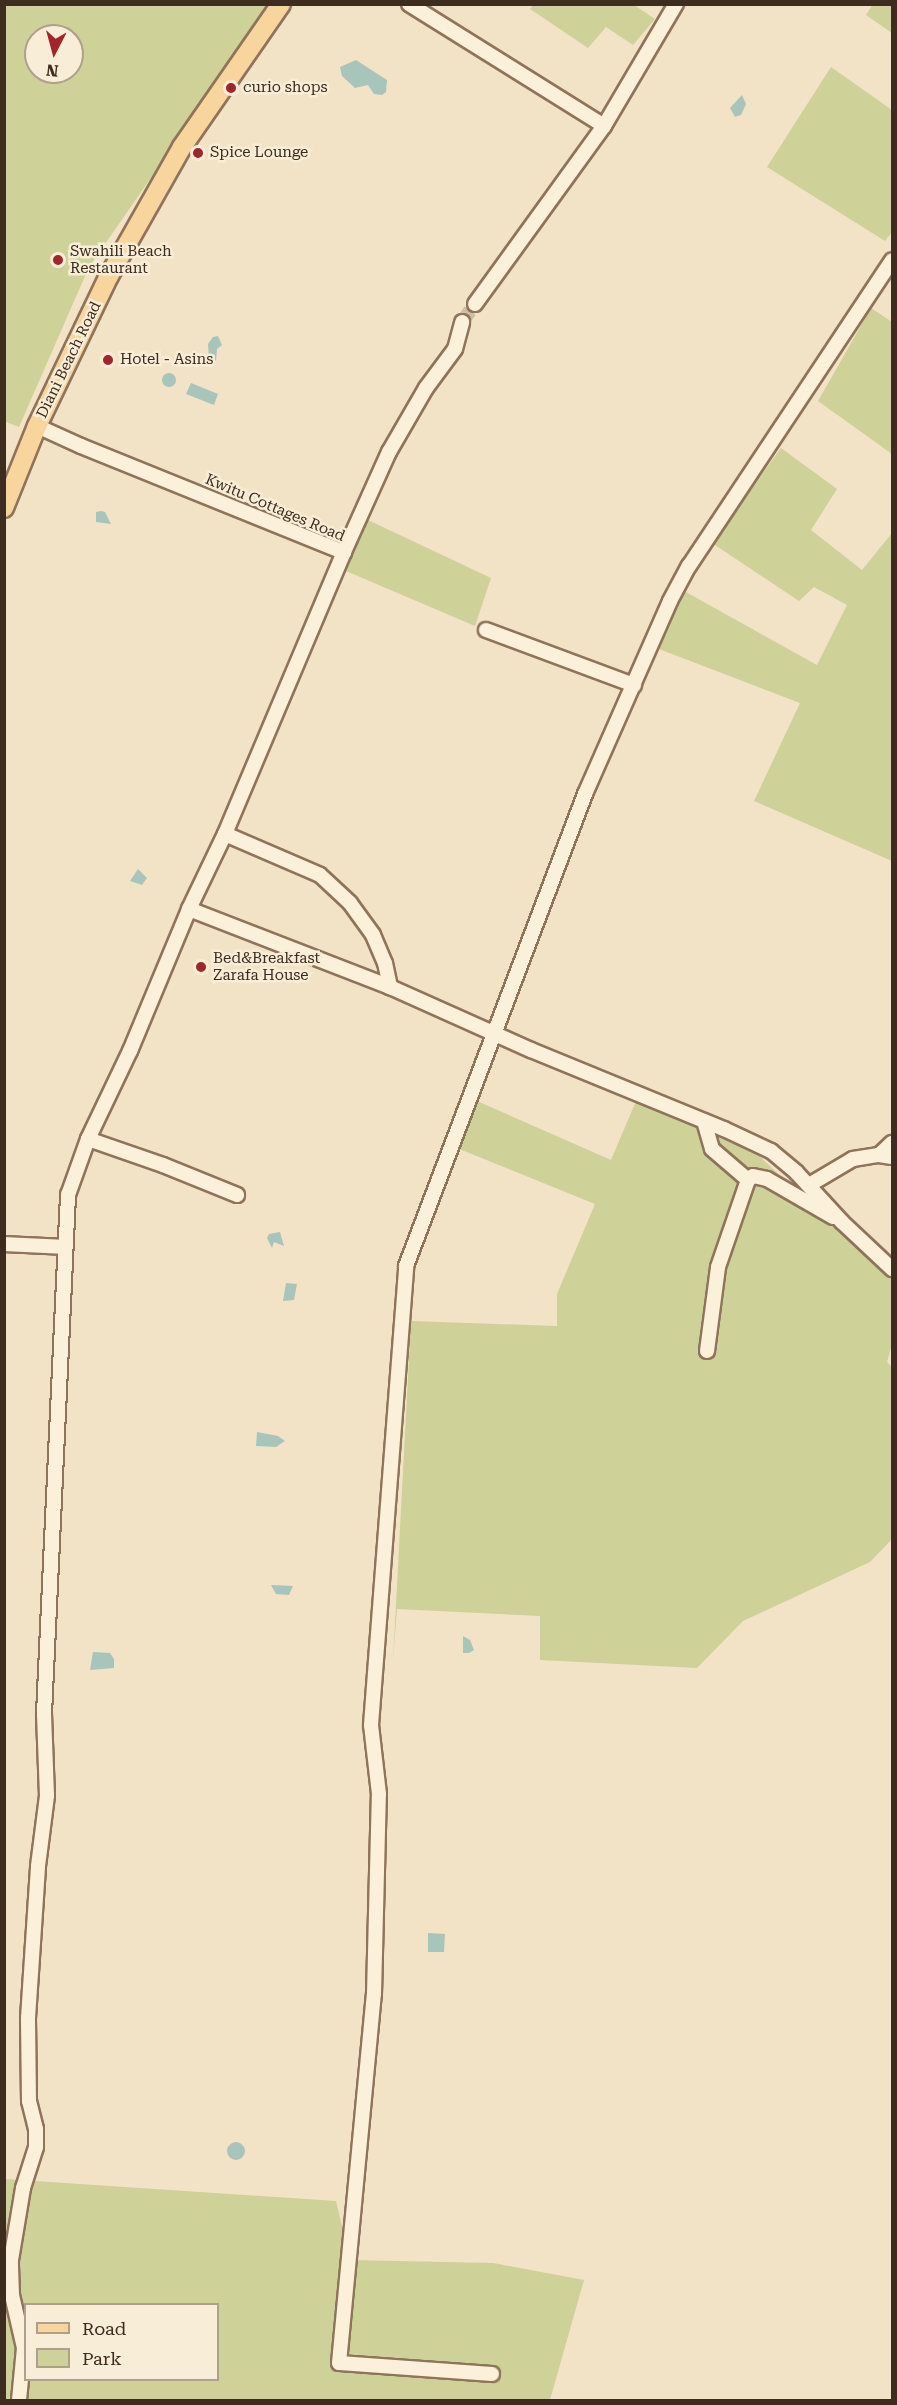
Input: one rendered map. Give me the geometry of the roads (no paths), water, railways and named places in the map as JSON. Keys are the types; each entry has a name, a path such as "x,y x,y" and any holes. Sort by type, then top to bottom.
{"main road":[{"name":"Diani Beach Road","path":"4,508 38,426 109,276 182,147 281,4"}],"street":[{"path":"409,4 604,126"},
{"path":"475,304 604,126 676,4"},
{"path":"492,2374 339,2363 342,2357 345,2285 374,1994 379,1794 371,1725 403,1282 414,1240 496,1033 585,794 670,601 689,566 758,466 892,260"},
{"path":"344,552 389,452 426,388 455,349 462,322"},
{"name":"Kwitu Cottages Road","path":"19,2400 24,2348 12,2295 11,2260 23,2188 36,2147 36,2129 29,2101 28,2018 38,1866 47,1796 44,1714 68,1195 88,1139 130,1051 189,909 230,836 344,552 81,446 38,426"},
{"path":"486,630 634,685"},
{"path":"230,836 320,875 335,889 373,935 385,963 390,987"},
{"path":"189,909 390,987 627,1091 704,1121 771,1151 809,1185 842,1222 892,1269"},
{"path":"704,1121 712,1149 748,1180"},
{"path":"88,1139 163,1165 237,1195"},
{"path":"809,1185 853,1158 886,1156 892,1143"},
{"path":"707,1351 718,1267 748,1180 753,1176 767,1179 842,1222"},
{"path":"4,1244 65,1247"}],"water":[{"path":"356,60 387,80 386,92 382,95 374,94 368,85 355,88 342,76 340,67"},
{"path":"742,95 746,104 741,115 735,117 730,108"},
{"path":"218,336 222,345 217,349 216,361 209,359 208,344 213,337"},
{"path":"169,373 174,375 176,380 174,385 169,387 164,385 162,380 164,375"},
{"path":"191,383 218,394 214,405 186,394"},
{"path":"96,512 105,512 111,524 96,522"},
{"path":"138,869 147,878 142,885 130,881"},
{"path":"280,1232 284,1246 274,1242 272,1248 267,1238 269,1234"},
{"path":"286,1283 297,1284 294,1300 283,1301"},
{"path":"257,1432 278,1436 285,1441 276,1447 256,1446"},
{"path":"271,1585 293,1586 289,1595 276,1594"},
{"path":"463,1636 470,1640 474,1650 469,1653 463,1653"},
{"path":"93,1652 110,1653 114,1659 114,1668 90,1670"},
{"path":"428,1933 445,1934 444,1952 428,1952"},
{"path":"236,2142 242,2145 245,2151 242,2157 236,2160 230,2157 227,2151 230,2145"}],"tunnel":[{"path":"462,322 475,304"}],"place":[{"name":"curio shops","path":"231,88"},
{"name":"Spice Lounge","path":"198,153"},
{"name":"Swahili Beach Restaurant","path":"58,260"},
{"name":"Hotel - Asins","path":"108,360"},
{"name":"Bed&Breakfast Zarafa House","path":"201,967"}]}
